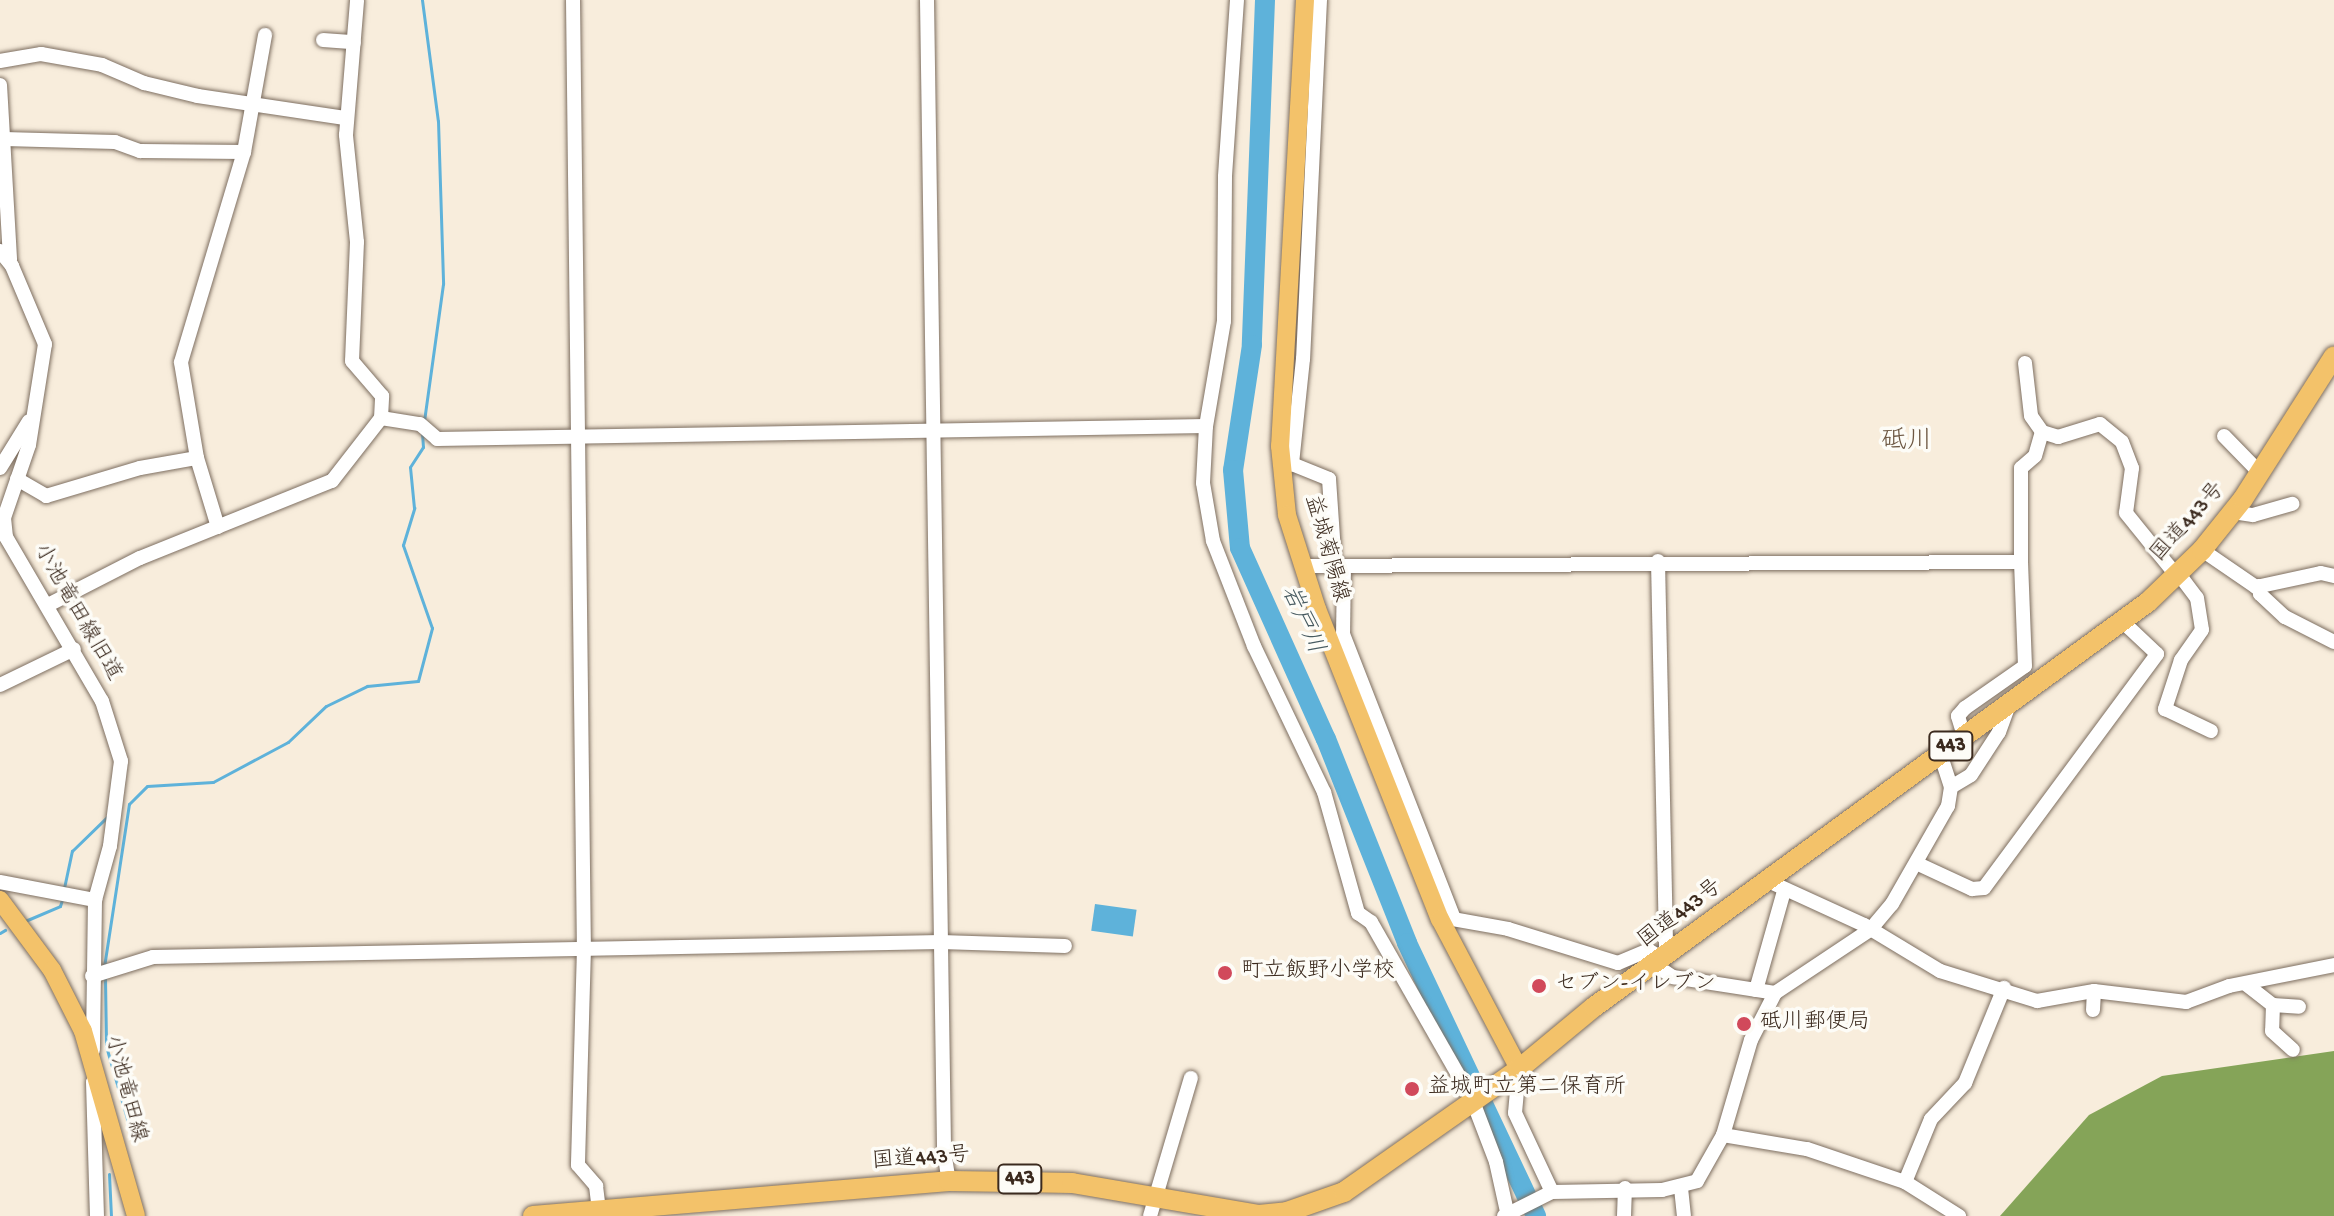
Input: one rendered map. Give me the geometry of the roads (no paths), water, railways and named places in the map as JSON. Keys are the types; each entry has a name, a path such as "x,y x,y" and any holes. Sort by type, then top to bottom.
{"highway":[{"name":"国道443号","path":"533,1216 599,1210 686,1210 949,1181 1072,1183 1151,1207 1226,1213 1291,1214 1344,1192 1513,1073 1661,960 1776,886 1940,754 2122,621 2202,550 2233,512 2328,377 2334,356"}],"main road":[{"name":"益城菊陽線","path":"1305,0 1280,446 1287,515 1304,566 1513,1073"},
{"name":"小池竜田線","path":"0,900 52,970 93,1057 136,1216"}],"street":[{"path":"48,605 90,580 332,481 381,418 382,396 352,361 357,232 346,159 346,118 357,0"},
{"path":"573,0 584,948 578,1165 596,1186 599,1210"},
{"path":"927,0 936,429 944,1151 949,1181"},
{"path":"1237,0 1225,177 1224,321 1206,426 1203,483 1213,541 1254,646 1324,792 1358,913 1371,922 1472,1099 1496,1162 1509,1215 1552,1192 1681,1188 1697,1181 1723,1135 1751,1040 1775,993 1870,930 1916,863 1948,806 1951,787 1940,754"},
{"path":"1320,0 1303,359 1292,464 1329,479 1340,566 1343,634 1447,918 1609,962 1618,963 1648,950 1661,960 1673,977 1775,993"},
{"path":"218,527 197,458 181,362 244,152 265,35"},
{"path":"323,40 354,42"},
{"path":"0,61 41,54 102,65 184,92 346,118"},
{"path":"0,85 7,255 12,266"},
{"path":"4,139 115,142 140,151 244,152"},
{"name":"小池竜田線旧道","path":"0,251 12,266 45,344 37,407 4,518 6,537 102,701 121,761 110,846 95,900 101,973 93,1057 97,1216"},
{"path":"2025,363 2031,416 2042,432 2058,437 2100,424 2122,442 2132,468 2126,513 2138,535 2158,550 2197,598 2202,630 2181,660 2165,709 2211,731"},
{"path":"0,468 37,407"},
{"path":"381,418 420,424 437,439 1206,426"},
{"path":"1964,736 1958,716 2025,666 2021,468 2035,456 2042,432"},
{"path":"2224,436 2261,474"},
{"path":"17,479 46,496 140,468 197,458"},
{"path":"2233,512 2253,515 2292,504"},
{"path":"2202,550 2235,577 2259,586 2321,573 2334,576"},
{"path":"1304,566 1658,561 2021,562"},
{"path":"1658,561 1661,960"},
{"path":"2259,586 2260,594 2285,617 2334,642"},
{"path":"1916,863 1972,889 1984,888 2157,654 2122,621"},
{"path":"0,685 74,649"},
{"path":"1951,787 1971,775 1999,732 2009,703"},
{"path":"0,882 95,900"},
{"path":"1756,990 1776,886 1870,930 1940,971 2004,988 2037,1001 2094,991 2186,1002 2334,965"},
{"path":"101,973 153,957 941,942 1065,946"},
{"path":"2247,985 2273,1005 2299,1007"},
{"path":"1905,1182 1931,1119 1965,1083 2004,988"},
{"path":"2093,1010 2094,991"},
{"path":"2273,1005 2272,1031 2293,1050"},
{"path":"1513,1073 1515,1113 1552,1192"},
{"path":"1151,1207 1191,1078"},
{"path":"1723,1135 1807,1149 1905,1182 1959,1216"},
{"path":"1624,1216 1625,1188"},
{"path":"1681,1188 1684,1216"}],"water":[{"path":"1095,904 1137,910 1133,937 1091,931"}],"waterway":[{"path":"422,0 438,121 443,284 424,421"},
{"name":"岩戸川","path":"1265,0 1252,345 1233,470 1240,548 1326,739 1407,943 1536,1216"},
{"path":"104,967 129,804 147,786 213,782 288,742 326,706 367,686 418,681 432,628 403,545 414,508 410,467 423,447 422,433"},
{"path":"64,888 72,851 107,817"},
{"path":"25,921 60,906 62,900"},
{"path":"0,933 5,930"},
{"path":"105,979 106,1046 130,1129"},
{"path":"109,1174 111,1216"}],"place":[{"name":"町立飯野小学校","path":"1225,973"},
{"name":"セブン-イレブン","path":"1539,986"},
{"name":"砥川郵便局","path":"1744,1024"},
{"name":"益城町立第二保育所","path":"1412,1089"}],"district":[{"name":"砥川","path":"1907,443"}]}
